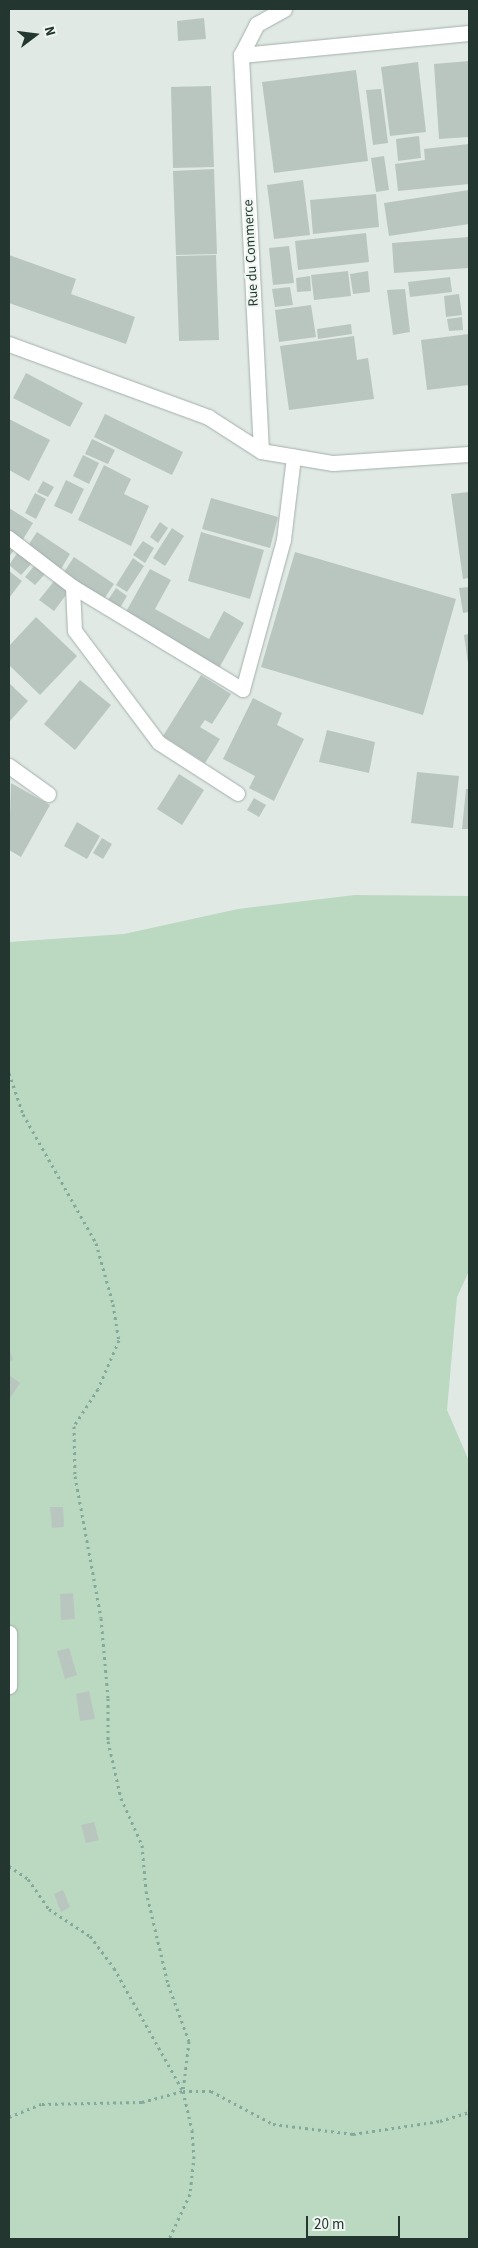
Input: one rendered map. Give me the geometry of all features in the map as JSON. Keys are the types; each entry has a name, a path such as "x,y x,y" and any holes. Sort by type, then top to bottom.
{"street":[{"path":"241,55 257,24 284,9"},
{"path":"241,55 469,33"},
{"name":"Rue du Commerce","path":"241,55 261,451"},
{"path":"9,344 208,418 261,451 333,463 469,454"},
{"path":"9,766 48,794"},
{"path":"9,1633 9,1686"}],"lane":[{"path":"9,538 73,587 243,690 284,540 294,457"},
{"path":"73,587 76,631 159,743 238,794"}],"path":[{"path":"9,1073 23,1114 96,1244 114,1304 119,1340 98,1389 74,1426 75,1476 101,1618 108,1698 108,1741 121,1798 142,1845 148,1900 168,1984 189,2041 183,2091"},
{"path":"9,1866 28,1879 49,1909 90,1936 114,1968 183,2091 192,2130 194,2156 190,2194 169,2239"},
{"path":"9,2117 42,2104 142,2102 183,2091 211,2091 273,2124 353,2134 440,2120 469,2112"}],"green space":[{"path":"355,895 469,896 469,1271 457,1297 447,1410 469,1461 469,2239 9,2239 9,942 124,934 238,909"}],"building":[{"path":"204,18 206,39 178,41 177,21"},
{"path":"469,61 469,137 439,139 434,64"},
{"path":"418,62 426,132 390,136 381,67"},
{"path":"356,70 368,161 274,173 262,82"},
{"path":"211,86 214,167 173,168 171,87"},
{"path":"381,89 388,143 373,145 366,90"},
{"path":"419,136 421,158 398,161 396,139"},
{"path":"469,144 469,184 398,191 395,164 425,160 424,149"},
{"path":"384,156 389,190 376,192 371,158"},
{"path":"214,169 217,254 176,255 173,171"},
{"path":"303,180 310,235 274,239 267,185"},
{"path":"469,190 469,224 389,236 384,203"},
{"path":"376,194 379,227 313,234 310,200"},
{"path":"366,233 369,262 298,270 295,241"},
{"path":"469,237 469,268 394,273 392,243"},
{"path":"289,246 294,283 273,285 269,248"},
{"path":"9,255 76,279 71,294 135,317 126,344 9,303"},
{"path":"216,255 219,340 179,341 176,256"},
{"path":"348,271 351,296 314,300 311,275"},
{"path":"368,271 370,292 353,294 350,274"},
{"path":"310,276 311,291 297,292 296,278"},
{"path":"450,277 452,292 410,297 408,282"},
{"path":"290,287 293,305 275,307 272,289"},
{"path":"405,289 410,332 393,335 387,290"},
{"path":"459,294 462,315 446,317 444,296"},
{"path":"311,305 316,337 279,342 275,310"},
{"path":"462,317 463,330 449,331 447,319"},
{"path":"351,324 352,334 318,339 317,329"},
{"path":"469,334 469,385 427,390 421,340"},
{"path":"354,336 357,360 368,358 374,399 289,410 280,346"},
{"path":"26,373 83,403 70,427 13,398"},
{"path":"105,414 183,452 172,475 94,437"},
{"path":"9,419 50,440 29,481 9,470"},
{"path":"92,439 115,450 108,464 85,454"},
{"path":"83,455 99,463 89,484 73,476"},
{"path":"104,465 131,479 124,494 149,506 131,546 78,520"},
{"path":"66,480 84,489 72,514 54,506"},
{"path":"43,481 54,487 48,497 37,492"},
{"path":"469,492 469,578 463,579 451,494"},
{"path":"35,493 46,499 36,519 25,513"},
{"path":"211,498 278,517 270,548 202,529"},
{"path":"9,508 33,523 22,541 9,532"},
{"path":"160,522 168,528 158,543 150,537"},
{"path":"172,528 184,536 165,566 153,558"},
{"path":"37,532 70,554 61,569 27,547"},
{"path":"201,532 264,550 250,599 188,581"},
{"path":"143,541 154,548 145,563 133,555"},
{"path":"9,546 14,550 9,557"},
{"path":"18,552 32,563 21,575 9,565"},
{"path":"295,552 456,599 423,715 261,667"},
{"path":"74,557 114,584 104,599 64,572"},
{"path":"133,558 144,566 127,592 116,585"},
{"path":"34,566 45,574 35,585 25,577"},
{"path":"150,569 171,580 155,609 209,639 224,611 244,623 218,670 123,617"},
{"path":"9,571 22,581 9,598"},
{"path":"55,580 69,591 54,611 39,600"},
{"path":"469,587 469,612 463,613 459,588"},
{"path":"116,588 127,596 118,611 106,603"},
{"path":"36,617 77,656 40,695 9,665 9,646"},
{"path":"469,634 469,663 468,663 464,635"},
{"path":"201,675 231,694 212,724 205,720 200,727 220,739 205,763 163,736"},
{"path":"80,680 111,705 75,750 44,724"},
{"path":"9,683 28,701 9,722"},
{"path":"253,698 282,713 277,725 304,739 274,801 249,788 255,776 223,759"},
{"path":"327,730 375,742 369,773 319,762"},
{"path":"417,772 459,776 453,828 411,823"},
{"path":"179,774 204,790 182,825 157,809"},
{"path":"11,783 50,805 21,857 9,850"},
{"path":"466,789 469,789 469,829 462,829"},
{"path":"254,798 266,805 259,817 247,810"},
{"path":"77,822 100,836 87,859 64,846"},
{"path":"102,838 112,844 103,859 93,853"},
{"path":"9,1348 13,1360 9,1361"},
{"path":"9,1375 20,1383 9,1400"},
{"path":"50,1507 63,1507 64,1527 52,1528"},
{"path":"73,1593 75,1619 61,1620 60,1594"},
{"path":"69,1648 77,1675 65,1679 57,1651"},
{"path":"89,1691 95,1719 80,1721 76,1694"},
{"path":"94,1822 99,1840 86,1843 81,1825"},
{"path":"63,1890 70,1907 61,1912 54,1894"}]}
